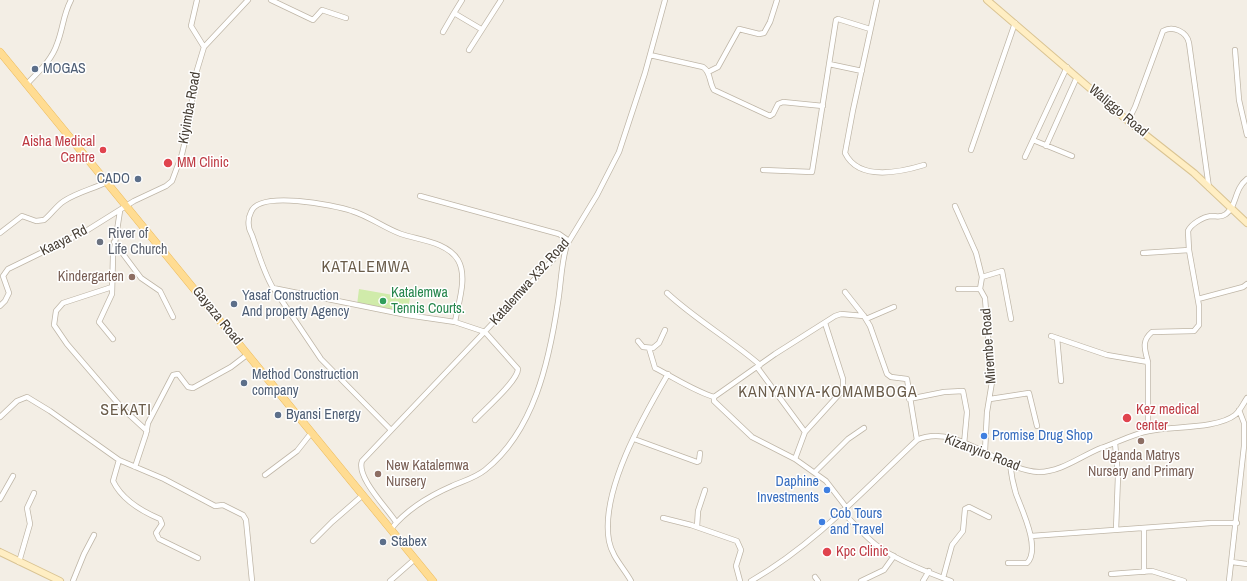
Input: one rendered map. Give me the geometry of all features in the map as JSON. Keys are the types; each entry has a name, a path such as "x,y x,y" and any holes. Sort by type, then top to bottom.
{"main road":[{"name":"Gayaza Road","path":"1,55 108,182 433,581"}],"street":[{"path":"27,84 45,64 57,46 62,19 71,0"},
{"path":"197,0 191,26 204,47"},
{"name":"Kiyimba Road","path":"127,206 134,201 166,186 176,176 190,120 197,67 204,47 248,0"},
{"path":"271,0 313,20 322,10 346,18"},
{"path":"443,32 462,0"},
{"path":"469,50 481,29 501,0"},
{"name":"Katalemwa X32 Road","path":"396,522 366,481 361,470 361,465 366,456 566,246 615,162 650,55 665,0"},
{"path":"708,72 718,67 739,29 759,34 764,33 770,22 777,0"},
{"path":"877,0 845,149 847,157 859,166 877,173 911,169 924,165"},
{"name":"Waliggo Road","path":"987,0 1078,76 1128,121 1161,146 1210,188 1247,223"},
{"path":"454,13 481,29"},
{"path":"763,170 812,172 837,19 870,29"},
{"path":"971,150 1015,23"},
{"path":"1128,121 1135,107 1163,31 1168,29 1183,32 1188,37 1210,188"},
{"path":"1235,50 1239,100 1247,135"},
{"path":"650,55 703,67 708,72 711,86 714,90 770,116 773,114 778,104 783,102 823,106"},
{"path":"829,64 862,71"},
{"path":"1025,157 1066,67"},
{"path":"1046,146 1078,76"},
{"path":"1033,140 1072,156"},
{"path":"1148,431 1148,362 1144,343 1148,335 1152,332 1188,331 1198,328 1200,320 1198,299 1189,250 1188,231 1191,226 1207,217 1223,216 1232,208 1238,190 1247,179"},
{"path":"0,233 22,216 36,221 44,220 65,200 86,189 98,187 108,182"},
{"path":"420,196 559,234 569,241"},
{"path":"391,430 321,359 273,288 249,227 251,211 255,205 261,203 283,201 301,201 324,205 352,211 400,234 442,247 451,252 458,260 462,277 455,322"},
{"name":"Kaaya Rd","path":"0,306 5,301 9,293 3,276 8,269 59,244 127,206"},
{"path":"955,206 976,253 982,277 980,289"},
{"path":"113,340 99,322 110,299 114,242 120,211"},
{"path":"114,242 141,278 160,291 173,317"},
{"path":"391,529 404,513 430,497 482,472 502,454 519,432 538,389 552,335 566,246"},
{"path":"1143,253 1189,250"},
{"path":"982,277 1000,270 1004,273 1011,319"},
{"path":"1198,299 1244,287 1247,284"},
{"path":"112,287 63,302 57,308 54,325 67,344 122,408 147,431"},
{"path":"273,288 407,315 455,322 485,332 518,369 518,372 513,381 475,420"},
{"name":"Mirembe Road","path":"958,289 980,289 985,298 989,349 993,376 985,451"},
{"path":"751,581 802,546 844,509 917,440 907,379 891,377 887,374 877,343 865,317 845,292"},
{"path":"667,293 683,308 737,345 758,366 805,432"},
{"path":"714,398 758,366 840,314 865,317 894,307"},
{"path":"795,459 805,432 843,390 843,379 824,323"},
{"path":"638,341 643,347 649,348 659,343 664,330"},
{"path":"1051,336 1107,355 1148,362"},
{"path":"1057,338 1061,381"},
{"path":"649,348 653,365 699,393 714,398 714,401 748,434 795,459 815,472 828,483 844,509 876,545 894,556 951,581"},
{"path":"135,467 147,431 148,423 172,375 178,374 188,387 193,388 231,366 248,354"},
{"path":"631,581 615,557 610,546 608,523 611,497 615,483 648,408 668,374"},
{"path":"910,399 944,392 963,390 967,412 964,444"},
{"path":"990,399 1029,392 1037,426"},
{"path":"0,417 17,400 27,397 50,411 119,460 164,479 215,506 223,505 245,516 252,581"},
{"name":"Kizanyiro Road","path":"917,440 928,436 937,436 985,451 1030,471 1040,472 1052,470 1115,443 1148,431 1219,423 1231,418 1239,410 1247,398"},
{"path":"1229,581 1237,523 1244,446 1244,423 1239,410"},
{"path":"815,472 848,439 864,428"},
{"path":"265,475 297,451 312,432"},
{"path":"634,439 697,462 699,461 700,453"},
{"path":"1115,443 1118,480 1116,530"},
{"path":"119,460 113,481 125,498 142,510 160,519 162,524 156,533 159,539 198,558"},
{"path":"1008,562 1025,564 1029,562 1032,551 1031,536 1016,494 1010,463"},
{"path":"0,499 13,476"},
{"path":"697,526 698,510 705,490"},
{"path":"19,562 30,524 27,508 34,493"},
{"path":"313,541 363,495"},
{"path":"943,578 952,545 962,531 964,525 965,509 968,507 989,517"},
{"path":"663,518 697,526 729,537 740,544 741,550 736,566 740,581"},
{"path":"1031,536 1237,523"},
{"path":"1144,528 1144,572"},
{"path":"73,581 84,554 94,535"},
{"path":"0,552 60,581"},
{"path":"861,581 884,570 894,556"},
{"path":"390,581 415,559"},
{"path":"1232,562 1247,564"},
{"path":"923,581 929,571"},
{"path":"1111,574 1154,572 1184,581"}],"green space":[{"name":"Katalemwa Tennis Courts.","path":"359,289 410,298 407,315 357,305"}],"place":[{"name":"MOGAS","path":"35,69"},
{"name":"Aisha Medical Centre","path":"103,150"},
{"name":"MM Clinic","path":"168,163"},
{"name":"CADO","path":"138,179"},
{"name":"River of Life Church","path":"100,242"},
{"name":"Kindergarten","path":"132,277"},
{"name":"Katalemwa Tennis Courts.","path":"383,301"},
{"name":"Yasaf Construction And property Agency","path":"234,304"},
{"name":"Method Construction company","path":"244,383"},
{"name":"Byansi Energy","path":"278,415"},
{"name":"Kez medical center","path":"1127,418"},
{"name":"Promise Drug Shop","path":"984,436"},
{"name":"Uganda Matrys Nursery and Primary","path":"1141,441"},
{"name":"New Katalemwa Nursery","path":"378,474"},
{"name":"Daphine Investments","path":"827,490"},
{"name":"Cob Tours and Travel","path":"822,522"},
{"name":"Stabex","path":"383,542"},
{"name":"Kpc Clinic","path":"827,552"}],"district":[{"name":"KATALEMWA","path":"366,268"},
{"name":"KANYANYA-KOMAMBOGA","path":"828,393"},
{"name":"SEKATI","path":"126,411"}]}
